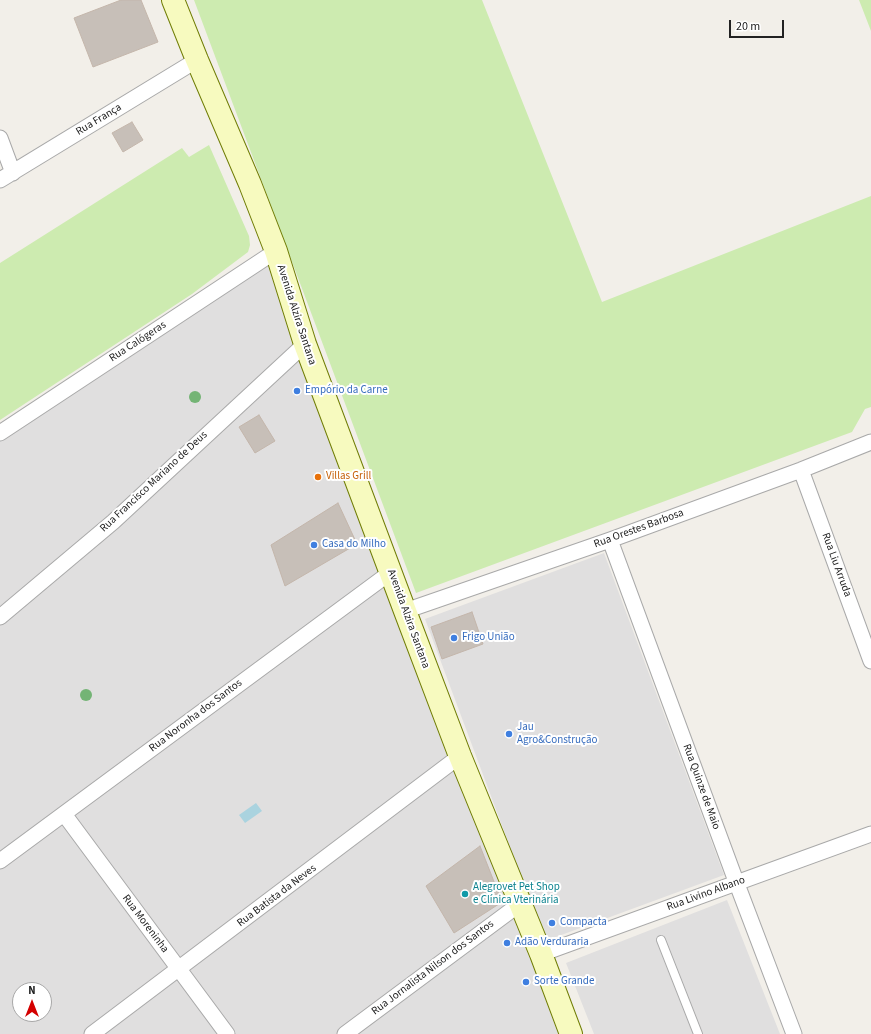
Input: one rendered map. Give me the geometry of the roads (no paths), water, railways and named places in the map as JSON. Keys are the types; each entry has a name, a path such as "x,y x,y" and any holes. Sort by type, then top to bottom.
{"main road":[{"name":"Avenida Alzira Santana","path":"173,0 250,184 276,251 305,344 405,611 460,756 542,954 571,1034"}],"street":[{"name":"Rua França","path":"6,176 197,60"},
{"path":"0,138 6,176"},
{"name":"Rua Calógeras","path":"0,433 276,251"},
{"name":"Rua Francisco Mariano de Deus","path":"0,617 113,522 305,344"},
{"name":"Rua Orestes Barbosa","path":"405,611 610,540 802,470 871,442"},
{"name":"Rua Liu Arruda","path":"802,470 871,661"},
{"name":"Rua Quinze de Maio","path":"610,540 794,1034"},
{"name":"Rua Noronha dos Santos","path":"0,861 391,572"},
{"name":"Rua Batista da Neves","path":"92,1034 460,756"},
{"name":"Rua Moreninha","path":"64,814 228,1034"},
{"name":"Rua Livino Albano","path":"542,954 871,834"},
{"name":"Rua Jornalista Nilson dos Santos","path":"345,1034 521,903"}],"lane":[{"path":"661,940 698,1034"}],"water":[{"path":"256,803 262,811 245,823 239,815"}],"place":[{"name":"Empório da Carne","path":"297,391"},
{"name":"Villas Grill","path":"318,477"},
{"name":"Casa do Milho","path":"314,545"},
{"name":"Frigo União","path":"454,638"},
{"name":"Jau Agro&Construção","path":"509,734"},
{"name":"Alegrovet Pet Shop e Clínica Vterinária","path":"465,894"},
{"name":"Compacta","path":"552,923"},
{"name":"Adão Verduraria","path":"507,943"},
{"name":"Sorte Grande","path":"526,982"}]}
